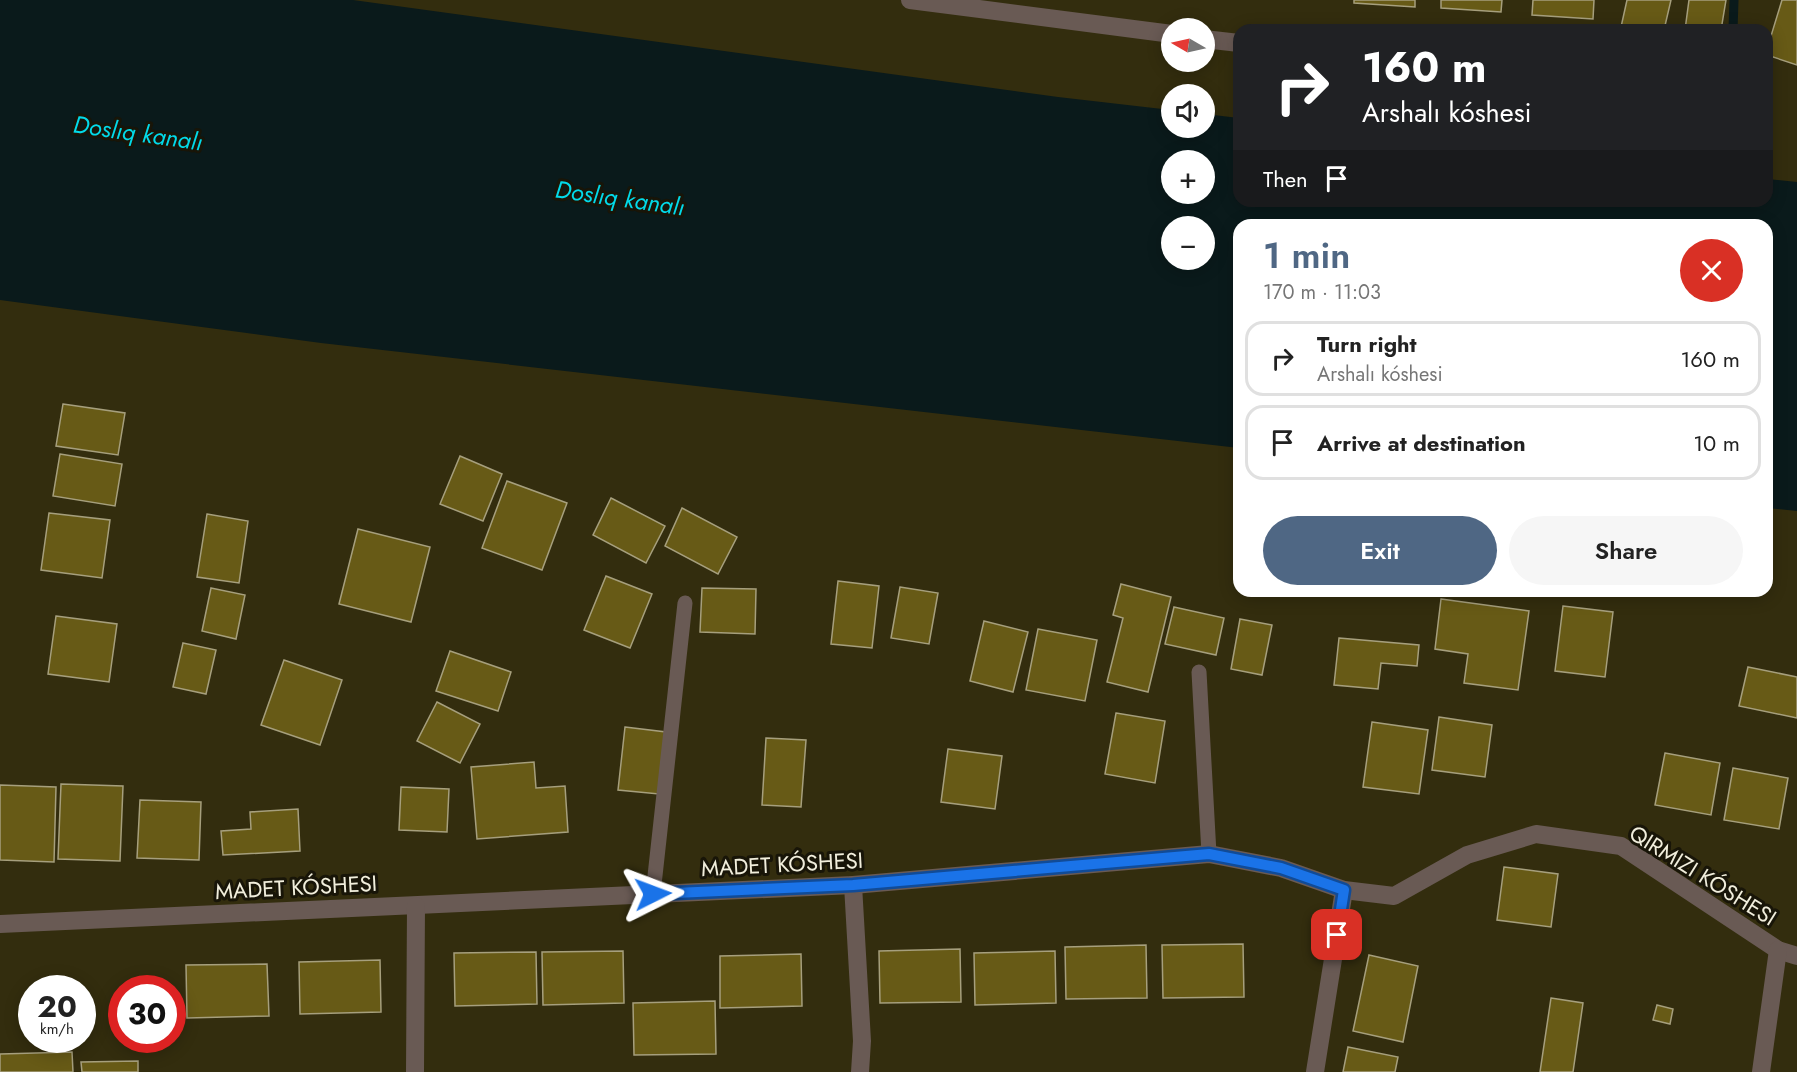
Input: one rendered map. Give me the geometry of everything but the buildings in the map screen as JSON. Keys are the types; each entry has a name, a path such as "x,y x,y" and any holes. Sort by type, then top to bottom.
{"street":[{"path":"910,0 967,4 1161,32"},
{"path":"1215,40 1233,42"},
{"name":"MADET KÓSHESI","path":"0,924 853,885 1209,854 1281,868 1344,890 1394,896 1467,855 1536,834 1621,846 1778,950 1797,956"},
{"path":"853,885 862,1041 860,1072"},
{"path":"1315,1072 1344,890"},
{"path":"415,1072 416,906"},
{"path":"1761,1072 1778,950"}],"lane":[{"path":"653,894 685,603"},
{"path":"1199,672 1209,854"}],"water":[{"name":"Doslıq kanalı","path":"0,0 353,0 1058,97 1161,109 1161,138 1215,138 1215,115 1233,117 1233,207 1773,207 1773,180 1797,182 1797,511 1773,509 1773,219 1233,219 1233,447 321,343 0,300"}],"waterway":[{"path":"1733,24 1734,0"}],"route":[{"path":"653,894 853,885 1209,854 1281,868 1344,890 1337,935"}]}
